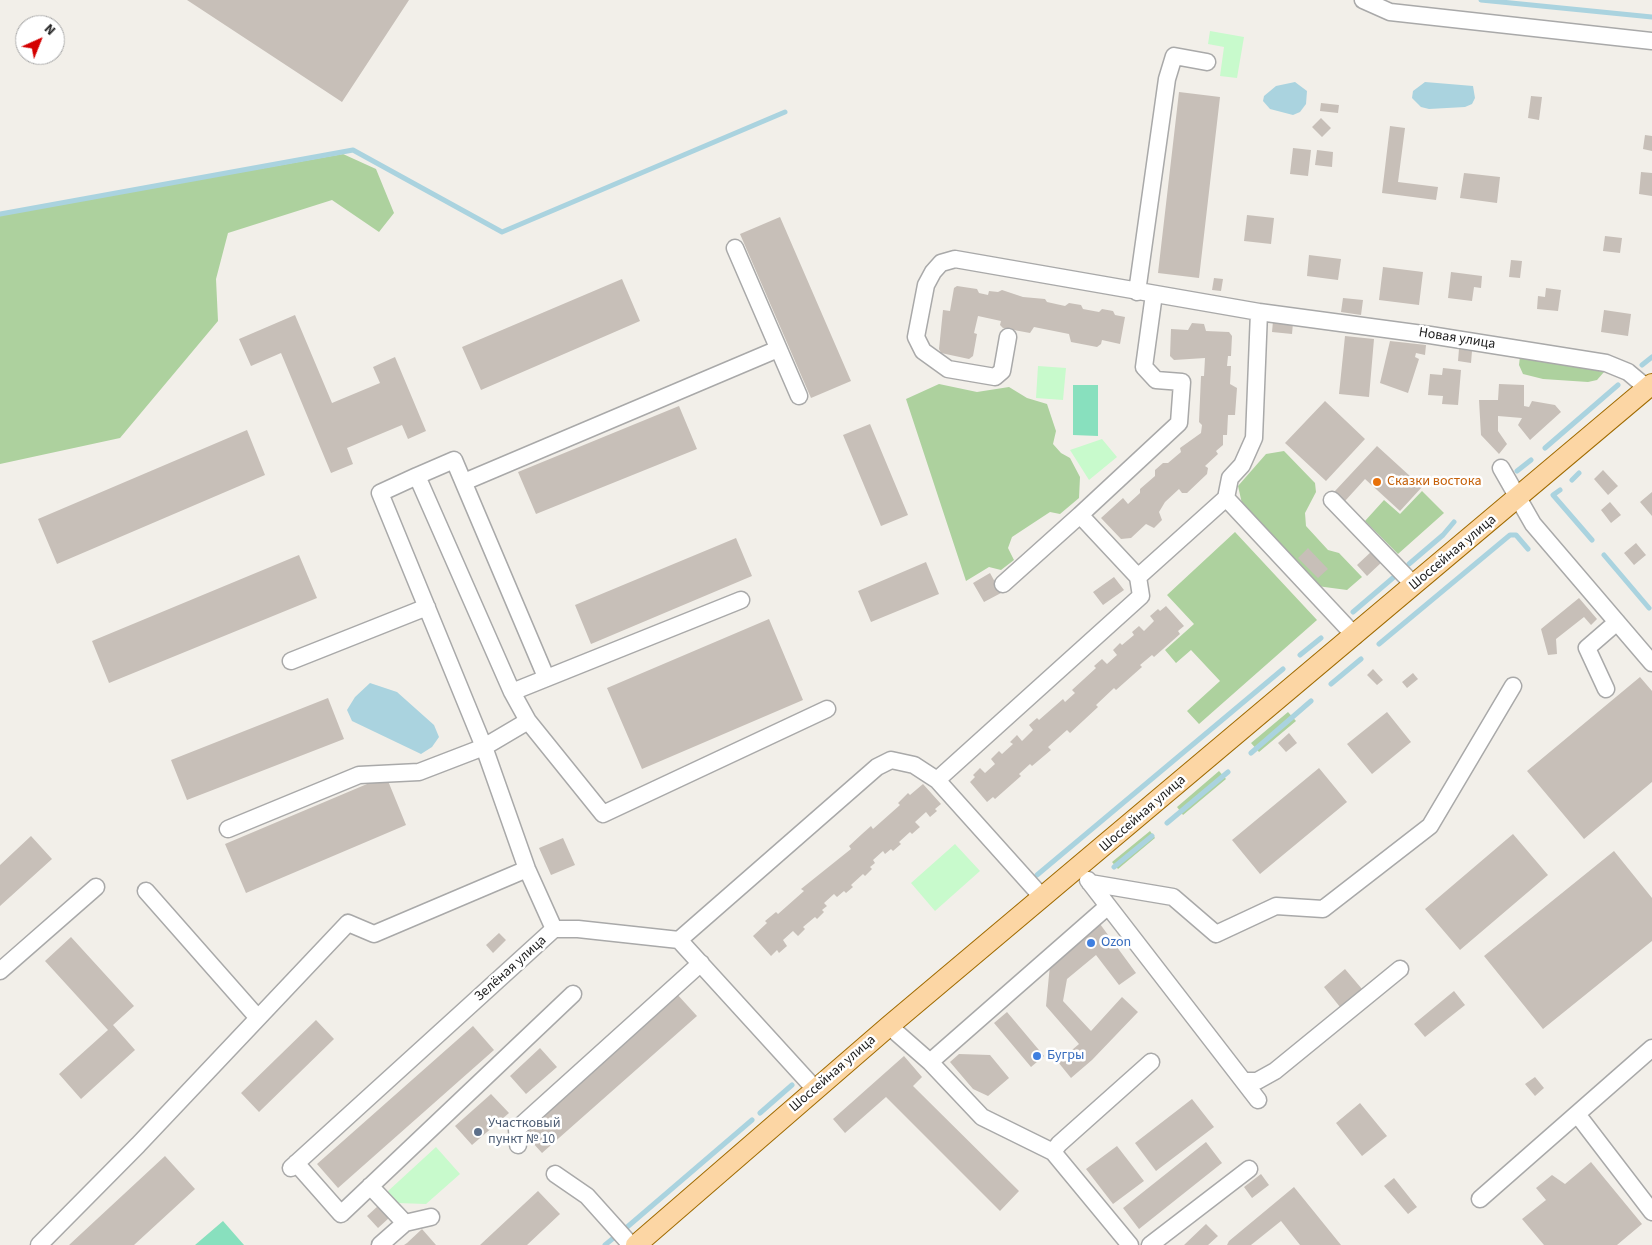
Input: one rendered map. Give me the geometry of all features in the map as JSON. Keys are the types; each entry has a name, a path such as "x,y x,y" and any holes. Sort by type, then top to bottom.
{"main road":[{"name":"Шоссейная улица","path":"636,1245 815,1089 1043,898 1084,876 1354,636 1650,386"}],"street":[{"path":"1363,0 1390,12 1652,41"},
{"path":"1137,292 1167,79 1174,56 1206,62"},
{"path":"735,248 799,396"},
{"name":"Новая улица","path":"1008,337 1002,371 995,377 948,369 923,351 916,337 926,285 933,272 941,263 955,259 1259,312 1430,335 1606,363 1628,372 1650,386"},
{"path":"1003,584 1179,423 1182,382 1156,380 1144,367 1154,294"},
{"path":"1138,577 1226,498 1230,478 1242,465 1254,438 1259,312"},
{"path":"464,482 778,348"},
{"path":"546,677 454,460 380,493 484,747 527,869 554,929"},
{"path":"1501,468 1533,524 1652,662"},
{"path":"417,476 512,692 528,721 603,814 827,709"},
{"path":"1226,498 1354,636"},
{"path":"1332,500 1414,585"},
{"path":"937,780 1141,596 1138,577 1080,515"},
{"path":"512,692 741,600"},
{"path":"291,661 427,607"},
{"path":"1606,689 1587,648 1617,622"},
{"path":"1084,876 1173,897 1216,934 1276,906 1324,909 1430,826 1513,686"},
{"path":"228,829 359,775 419,772 484,747 528,721"},
{"path":"815,1089 679,940 877,767 891,760 914,766 937,780 1043,898"},
{"path":"38,1245 348,923 374,934 527,869"},
{"path":"1084,876 1245,1080 1258,1100"},
{"path":"0,971 96,887"},
{"path":"146,891 258,1018"},
{"path":"930,1062 1108,906"},
{"name":"Зелёная улица","path":"370,1186 341,1214 294,1166 554,929 578,929 679,940"},
{"path":"518,1145 516,1129 701,963"},
{"path":"1245,1080 1257,1081 1275,1072 1400,968"},
{"path":"405,1223 370,1186 573,994"},
{"path":"889,1026 930,1062 982,1116 1054,1152 1130,1245"},
{"path":"1480,1199 1652,1048"},
{"path":"1054,1152 1059,1144 1151,1062"},
{"path":"1577,1114 1652,1212"},
{"path":"1150,1245 1249,1169"},
{"path":"556,1174 588,1196 631,1245"},
{"path":"380,1245 405,1223 431,1217"}],"green space":[{"path":"1210,31 1244,37 1237,78 1220,76 1224,47 1208,44"},
{"path":"343,154 376,169 394,213 379,232 332,200 228,233 216,279 218,321 120,438 0,464 0,215"},
{"path":"1520,356 1604,372 1597,380 1588,382 1543,379 1523,374 1519,365"},
{"path":"1038,366 1066,368 1063,400 1036,398"},
{"path":"939,384 977,392 1009,387 1027,398 1047,404 1056,431 1053,444 1061,453 1070,458 1080,477 1079,498 1060,514 1050,512 1012,537 1008,548 1014,560 1001,570 989,567 966,581 906,399"},
{"path":"1073,385 1098,385 1098,436 1073,435"},
{"path":"1102,439 1117,457 1089,480 1070,450"},
{"path":"1284,451 1315,483 1316,492 1305,513 1306,526 1328,550 1339,553 1362,577 1347,590 1317,586 1243,508 1238,486 1266,454"},
{"path":"1422,491 1444,513 1398,554 1365,521 1384,500 1400,514"},
{"path":"1235,532 1317,620 1199,724 1187,711 1220,681 1191,650 1176,663 1165,650 1194,624 1167,595"},
{"path":"1288,712 1296,721 1259,752 1251,743"},
{"path":"1219,771 1226,779 1183,815 1177,807"},
{"path":"1150,831 1155,838 1118,869 1112,862"},
{"path":"955,844 980,871 935,911 911,883"},
{"path":"436,1147 460,1174 426,1204 397,1203 387,1192"},
{"path":"223,1221 244,1245 195,1245"}],"water":[{"path":"1295,82 1307,91 1306,104 1300,112 1293,115 1270,109 1263,101 1264,96 1276,86"},
{"path":"1425,82 1473,86 1475,98 1472,104 1465,107 1429,109 1421,107 1412,98 1413,91"},
{"path":"370,683 397,692 434,725 439,737 432,747 421,754 352,721 347,710 355,697"}],"building":[{"path":"187,0 409,0 342,102"},
{"path":"1179,92 1220,97 1199,278 1158,273"},
{"path":"1531,96 1542,97 1539,120 1528,118"},
{"path":"1321,103 1339,105 1338,113 1320,111"},
{"path":"1321,118 1331,128 1322,137 1312,127"},
{"path":"1390,126 1405,128 1398,182 1438,187 1436,200 1382,193"},
{"path":"1645,135 1652,136 1652,151 1643,149"},
{"path":"1293,148 1311,150 1308,176 1290,174"},
{"path":"1317,150 1333,152 1332,167 1315,165"},
{"path":"1641,172 1652,173 1652,196 1639,194"},
{"path":"1464,173 1500,177 1497,203 1460,198"},
{"path":"1247,215 1274,218 1271,244 1244,241"},
{"path":"780,217 851,381 811,398 740,234"},
{"path":"1605,236 1622,238 1620,253 1603,251"},
{"path":"1309,255 1341,259 1338,280 1307,276"},
{"path":"1511,260 1522,261 1520,278 1509,277"},
{"path":"1383,267 1423,272 1419,305 1379,300"},
{"path":"1451,272 1482,276 1481,288 1474,287 1472,301 1448,298"},
{"path":"1214,278 1223,279 1221,291 1212,290"},
{"path":"622,279 640,321 481,390 462,347"},
{"path":"957,286 977,289 979,293 988,295 989,291 998,292 1002,290 1023,297 1045,299 1047,302 1065,306 1069,303 1081,305 1083,309 1099,312 1102,309 1113,311 1115,315 1125,317 1120,344 1102,340 1101,344 1097,347 1071,342 1069,334 1034,327 1030,333 1003,328 1000,325 1001,321 978,316 974,333 977,334 973,356 969,359 941,353 939,349 943,310 950,311 954,288"},
{"path":"1546,288 1561,290 1558,311 1537,309 1538,296 1545,297"},
{"path":"1343,298 1363,300 1361,315 1341,312"},
{"path":"1604,310 1631,314 1628,336 1601,332"},
{"path":"295,315 332,403 380,383 373,367 395,357 426,431 408,439 402,425 347,448 353,464 331,473 281,353 251,366 239,339"},
{"path":"1273,321 1293,323 1292,334 1272,332"},
{"path":"1192,323 1204,324 1206,331 1229,332 1232,336 1231,356 1228,356 1227,366 1231,366 1230,384 1237,388 1235,415 1228,415 1227,435 1223,435 1223,445 1216,451 1218,454 1205,466 1208,468 1207,474 1187,493 1182,493 1179,489 1165,502 1159,512 1162,520 1154,528 1146,524 1131,538 1121,539 1101,518 1123,498 1128,504 1140,493 1140,489 1155,476 1155,470 1163,463 1168,463 1181,452 1180,448 1201,433 1202,425 1199,422 1201,376 1204,376 1205,358 1174,360 1170,356 1171,329 1188,330"},
{"path":"1345,336 1374,339 1369,397 1339,394"},
{"path":"1390,341 1426,345 1425,355 1416,353 1415,357 1419,359 1408,393 1380,383"},
{"path":"1459,349 1472,351 1471,363 1458,361"},
{"path":"1443,368 1461,370 1458,405 1442,404 1443,396 1428,395 1430,374 1442,375"},
{"path":"1499,384 1524,385 1524,406 1529,407 1532,401 1555,405 1561,412 1530,440 1518,425 1522,418 1498,416 1498,431 1507,444 1499,454 1481,435 1479,400 1498,400"},
{"path":"1325,401 1365,439 1326,481 1285,443"},
{"path":"679,406 697,449 536,514 518,472"},
{"path":"870,424 908,515 881,526 843,435"},
{"path":"247,430 265,475 57,564 38,519"},
{"path":"1377,446 1422,487 1400,511 1365,479 1345,501 1335,491"},
{"path":"1603,470 1618,486 1608,495 1594,479"},
{"path":"1652,492 1652,516 1640,502"},
{"path":"1610,502 1621,515 1611,523 1601,510"},
{"path":"736,538 752,576 591,644 575,605"},
{"path":"1636,543 1646,555 1634,565 1624,553"},
{"path":"1308,548 1328,569 1318,578 1298,558"},
{"path":"1373,550 1383,561 1367,576 1357,565"},
{"path":"299,555 317,598 109,683 92,641"},
{"path":"926,562 939,594 871,622 858,591"},
{"path":"990,573 1001,593 984,602 973,583"},
{"path":"1114,577 1124,590 1103,605 1093,592"},
{"path":"1579,598 1597,619 1591,625 1584,617 1556,639 1557,654 1548,655 1541,629"},
{"path":"1166,606 1184,626 1178,631 1180,634 1154,657 1152,655 1140,665 1142,667 1116,690 1114,688 1096,705 1098,707 1070,733 1067,730 1048,747 1051,750 1032,766 1030,764 1019,774 1021,776 995,799 993,797 987,802 970,782 975,777 973,775 980,768 985,773 995,764 991,759 999,751 1002,754 1013,744 1010,742 1017,735 1022,741 1033,730 1029,725 1037,718 1039,720 1063,699 1065,702 1075,693 1072,690 1096,668 1094,666 1102,659 1107,664 1117,655 1113,650 1120,643 1122,645 1134,635 1132,632 1139,626 1144,631 1154,621 1150,616 1158,609 1160,611"},
{"path":"769,619 803,700 642,769 607,688"},
{"path":"1373,669 1383,680 1377,685 1367,675"},
{"path":"1413,673 1418,679 1407,688 1402,682"},
{"path":"1640,677 1652,691 1652,782 1584,839 1527,771"},
{"path":"328,698 344,739 187,800 171,760"},
{"path":"1387,712 1411,742 1372,774 1347,744"},
{"path":"1289,733 1297,743 1286,752 1278,743"},
{"path":"1319,768 1347,802 1260,874 1232,840"},
{"path":"386,776 406,825 246,893 225,844"},
{"path":"923,784 941,804 935,809 937,811 930,817 926,812 915,822 920,827 912,834 910,832 899,842 901,844 893,851 891,849 885,854 883,851 873,860 875,863 870,867 872,869 865,876 863,874 851,885 853,887 846,893 844,891 837,897 834,894 824,903 827,906 822,910 824,912 817,919 815,917 803,927 805,929 798,936 793,931 783,940 787,946 779,953 777,950 771,956 753,936 767,923 765,921 776,912 778,914 804,891 801,889 851,849 849,846 862,834 871,826 873,829 900,805 898,803 908,793 910,795"},
{"path":"1513,834 1548,875 1460,950 1425,909"},
{"path":"31,836 52,859 0,906 0,865"},
{"path":"563,838 575,865 551,875 539,848"},
{"path":"1614,851 1652,898 1652,941 1543,1029 1484,956"},
{"path":"1100,924 1136,973 1119,985 1096,955 1067,979 1063,1001 1091,1031 1122,997 1138,1012 1092,1060 1071,1078 1058,1062 1079,1044 1046,1006 1050,965"},
{"path":"499,933 506,940 493,953 486,945"},
{"path":"71,937 134,1006 113,1025 135,1050 81,1099 59,1074 108,1030 45,961"},
{"path":"1345,969 1362,989 1340,1007 1324,987"},
{"path":"1454,991 1465,1005 1425,1037 1414,1024"},
{"path":"676,993 697,1016 542,1153 522,1131"},
{"path":"1007,1012 1044,1056 1031,1067 994,1023"},
{"path":"316,1020 334,1039 259,1112 241,1093"},
{"path":"473,1026 494,1050 338,1188 317,1164"},
{"path":"540,1048 557,1067 526,1094 510,1076"},
{"path":"959,1054 990,1055 1009,1078 988,1096 973,1089 950,1062"},
{"path":"904,1056 922,1077 913,1086 1019,1191 1000,1211 886,1097 845,1133 833,1119"},
{"path":"1535,1077 1544,1088 1535,1096 1525,1084"},
{"path":"491,1094 509,1113 472,1145 455,1126"},
{"path":"1192,1099 1214,1127 1156,1171 1135,1143"},
{"path":"1360,1103 1387,1136 1362,1156 1336,1123"},
{"path":"1206,1142 1222,1163 1139,1229 1123,1208"},
{"path":"1117,1146 1144,1181 1113,1204 1086,1169"},
{"path":"165,1156 195,1189 134,1245 69,1245"},
{"path":"1591,1162 1642,1224 1617,1245 1544,1245 1522,1219 1546,1200 1536,1188 1552,1175 1565,1184"},
{"path":"1261,1174 1269,1185 1252,1198 1244,1187"},
{"path":"1394,1178 1417,1207 1408,1214 1384,1186"},
{"path":"1294,1187 1341,1245 1300,1245 1281,1221 1251,1245 1227,1245 1229,1241"},
{"path":"538,1191 560,1214 527,1245 480,1245"},
{"path":"378,1206 389,1218 378,1228 367,1216"},
{"path":"1206,1224 1218,1236 1208,1245 1184,1245"},
{"path":"422,1229 436,1245 404,1245 407,1243"}],"waterway":[{"path":"1481,0 1652,17"},
{"path":"0,214 353,150 502,232 785,112"},
{"path":"1642,365 1652,357"},
{"path":"1545,448 1618,385"},
{"path":"1517,471 1531,460"},
{"path":"1572,480 1579,473"},
{"path":"1560,490 1553,495 1592,540"},
{"path":"1409,564 1443,535 1454,522"},
{"path":"1379,644 1510,535 1516,535 1528,549"},
{"path":"1604,555 1649,608"},
{"path":"1353,612 1394,577"},
{"path":"1300,655 1321,638"},
{"path":"1331,684 1361,659"},
{"path":"1037,875 1283,669"},
{"path":"1251,753 1311,701"},
{"path":"1167,823 1228,772"},
{"path":"1114,867 1152,836"},
{"path":"760,1113 792,1085"},
{"path":"626,1228 752,1120"},
{"path":"605,1245 616,1236"}],"place":[{"name":"Сказки востока","path":"1377,482"},
{"name":"Ozon","path":"1091,943"},
{"name":"Бугры","path":"1037,1056"},
{"name":"Участковый пункт № 10","path":"478,1132"}]}
